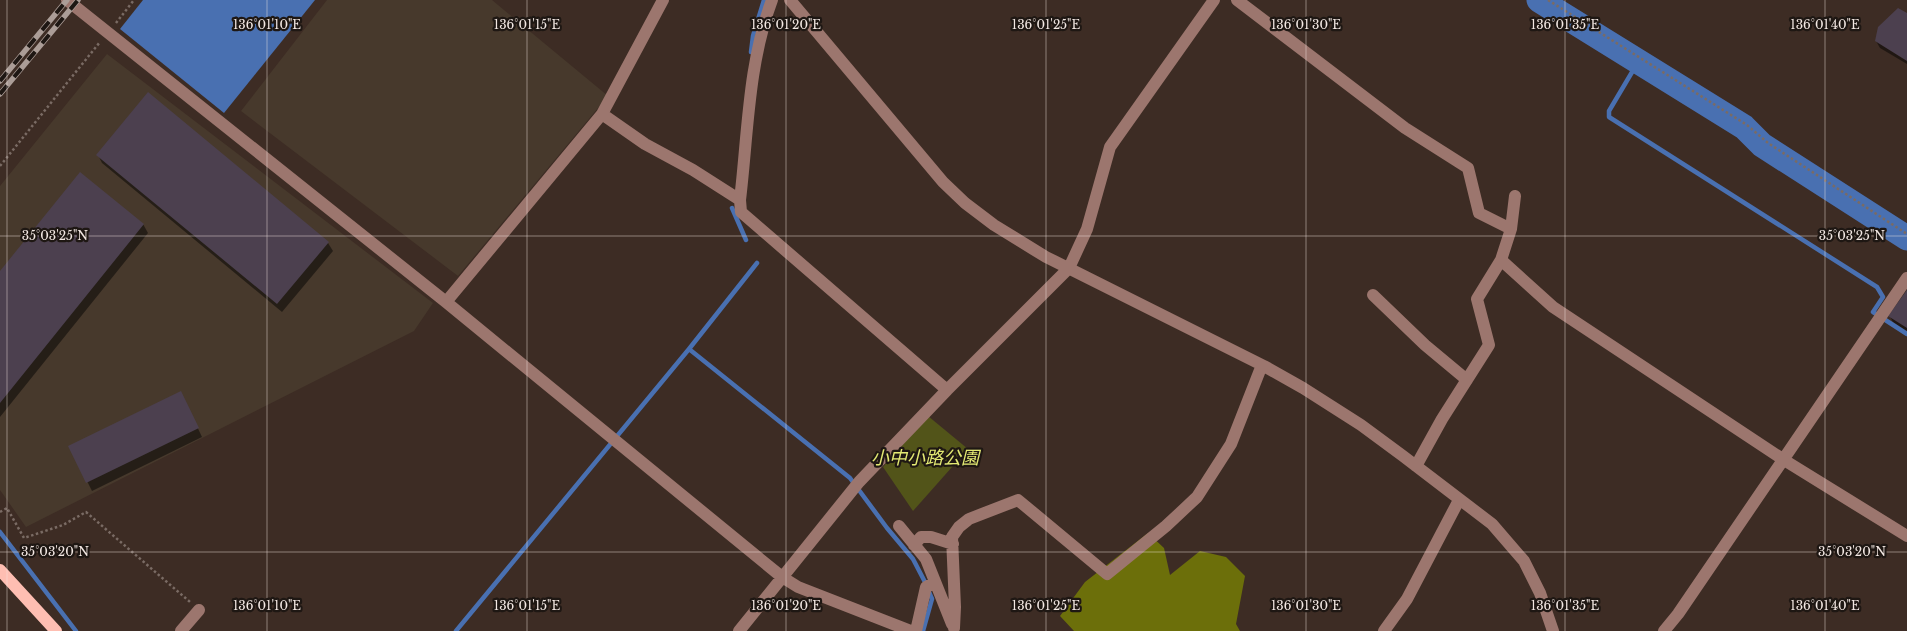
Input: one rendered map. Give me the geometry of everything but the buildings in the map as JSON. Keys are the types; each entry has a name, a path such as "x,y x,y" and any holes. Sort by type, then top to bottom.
{"main road":[{"path":"0,570 56,631"}],"street":[{"path":"67,0 446,302 782,577 798,587 911,631"},
{"path":"446,302 602,114 663,0"},
{"path":"772,0 759,40 752,78 740,200 741,212 947,390"},
{"path":"790,0 943,182 966,203 994,225 1046,257 1262,365 1303,388 1361,425 1492,524 1524,562 1540,593 1553,631"},
{"path":"739,631 859,482 947,390 1069,268 1087,229 1110,147 1214,0"},
{"path":"1237,0 1405,128 1468,168 1479,213 1511,230"},
{"path":"602,114 645,144 693,170 740,200"},
{"path":"1416,466 1442,419 1489,345 1477,299 1501,260 1511,230 1515,196"},
{"path":"1501,260 1553,307 1784,460 1907,536"},
{"path":"1664,631 1784,460 1907,278"},
{"path":"1373,295 1424,345 1467,380"},
{"path":"954,629 952,537 959,527 969,519 1018,500 1107,574 1166,526 1197,497 1231,444 1262,365"},
{"path":"1384,631 1407,599 1459,500"},
{"path":"898,526 926,559 954,629"},
{"path":"914,545 921,537 931,537 953,544"},
{"path":"916,631 926,587 935,582"},
{"path":"181,631 199,610"}],"path":[{"path":"0,166 134,0"},
{"path":"1548,0 1747,125 1768,143 1907,234"},
{"path":"0,512 7,508 24,538 63,525 86,512 199,610"}],"shaded area":[{"path":"327,0 492,0 608,96 458,276 241,111"},
{"path":"107,54 433,303 414,331 26,527 0,490 0,186"},
{"path":"1148,533 1164,548 1170,575 1200,551 1226,557 1245,576 1236,624 1240,631 1074,631 1060,616 1085,582"}],"green space":[{"name":"小中小路公園","path":"928,416 968,449 913,511 883,467"}],"water":[{"path":"143,0 315,0 224,113 120,29"}],"waterway":[{"path":"751,52 753,36 764,0"},
{"path":"1539,0 1744,127 1762,145 1907,238"},
{"path":"1638,62 1609,111 1609,117 1877,287 1883,297 1873,312 1907,334"},
{"path":"732,208 746,240"},
{"path":"757,263 689,349 850,478 913,559 926,584"},
{"path":"456,631 689,349"},
{"path":"0,532 76,631"},
{"path":"923,631 932,599 929,592"}],"railway":[{"path":"0,81 67,0"},
{"path":"0,94 78,0"}]}
